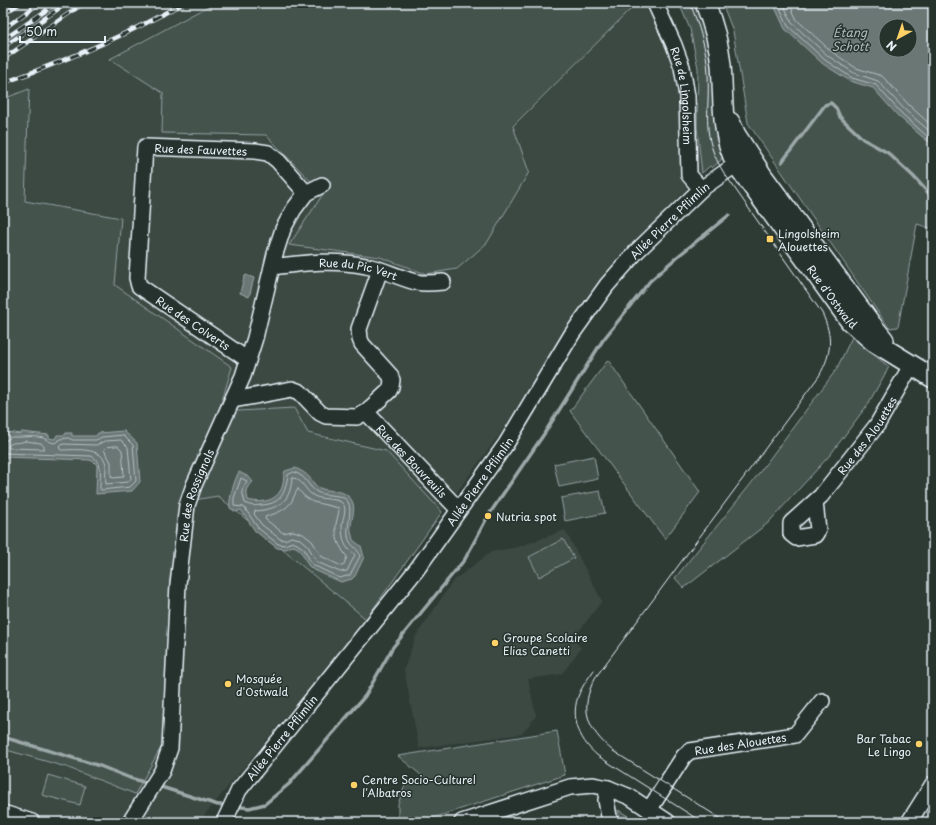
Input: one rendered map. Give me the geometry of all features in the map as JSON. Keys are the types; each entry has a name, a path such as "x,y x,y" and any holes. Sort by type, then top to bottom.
{"main road":[{"path":"705,3 719,49 723,100 744,162"},
{"name":"Rue d'Ostwald","path":"744,162 850,321 874,342 906,360 933,378"}],"street":[{"name":"Rue de Lingolsheim","path":"654,3 674,45 682,67 687,96 689,175 701,190"},
{"name":"Rue des Fauvettes","path":"139,286 137,278 145,147 255,151 268,153 278,161 306,193"},
{"name":"Allée Pierre Pflimlin","path":"228,813 239,790 417,569 458,509 506,444 572,334 607,285 637,251 701,190 719,176 744,162"},
{"name":"Rue des Rossignols","path":"130,822 165,764 170,748 178,591 187,505 194,485 233,400 248,360 283,229 294,209 306,193 322,185"},
{"name":"Rue du Pic Vert","path":"272,267 330,261 351,263 380,270 416,282 443,282"},
{"path":"233,400 292,389 300,392 320,413 326,416 357,417 366,412 389,391 392,384 390,375 362,344 359,335 359,329 380,270"},
{"name":"Rue des Colverts","path":"139,286 153,297 248,360"},
{"name":"Rue des Alouettes","path":"815,502 877,426 906,360"},
{"name":"Rue des Bouvreuils","path":"366,412 458,509"},
{"name":"Rue des Alouettes","path":"649,810 684,756 690,751 795,735 822,701"},
{"path":"909,822 933,784"},
{"path":"462,822 570,787 593,785 608,788 630,798 668,822"},
{"path":"608,788 606,800 610,822"},
{"path":"4,815 32,822"}],"shaded area":[{"path":"3,3 214,3 110,59 163,93 162,132 266,135 324,194 290,245 380,257 426,274 457,269 487,243 529,172 513,127 637,3 660,3 689,73 702,173 622,256 520,407 442,512 386,451 308,432 294,408 238,411 220,407 232,367 115,285 121,218 25,201 28,89 3,99"},
{"path":"214,3 637,3 513,126 529,172 487,243 457,269 426,274 380,257 289,245 323,194 266,135 162,133 163,93 110,59"},
{"path":"679,3 698,3 708,28 723,155 721,160 712,168 710,166 702,173 697,127 698,68 690,29"},
{"path":"722,3 933,3 933,229 917,224 898,327 889,328 748,123 733,31"},
{"path":"29,89 25,201 121,218 115,285 232,367 220,407 238,411 294,408 308,433 386,451 442,512 366,619 218,496 182,502 164,742 135,794 66,767 3,749 3,99"},
{"path":"852,337 889,367 868,404 830,455 768,523 684,588 675,578 750,485 836,370"},
{"path":"608,360 700,492 665,539 570,411"},
{"path":"594,456 598,479 559,487 554,464"},
{"path":"600,491 605,513 565,521 561,498"},
{"path":"217,496 366,619 199,822 3,822 3,749 66,767 135,794 182,502"},
{"name":"Groupe Scolaire Elias Canetti","path":"565,530 602,601 573,639 581,648 562,674 528,679 536,716 522,734 419,748 404,669 416,636 453,581 491,552 518,547"},
{"path":"563,539 574,558 539,577 529,557"},
{"path":"557,731 565,775 424,821 398,822 398,804 405,785 427,780 398,756"},
{"path":"48,775 85,786 80,805 42,795"},
{"path":"618,810 638,822 621,822"}],"water":[{"name":"Étang Schott","path":"773,3 933,3 933,143 926,140 898,116 873,88 850,81 823,64 785,29"},
{"path":"246,275 254,278 249,297 240,293 244,277"},
{"path":"124,431 137,443 140,482 132,491 96,494 97,465 90,460 3,457 3,436 6,436 7,432 49,435 49,438 55,439 57,435 65,435 66,433 72,433 72,436 96,436 98,433"},
{"path":"295,468 307,475 315,485 321,489 342,492 352,500 354,508 351,532 353,540 361,546 364,557 352,579 341,582 312,569 308,565 301,551 296,547 292,546 286,549 277,548 255,531 241,510 236,512 230,508 232,490 239,472 249,477 253,482 246,490 248,500 259,502 274,498 281,490 285,471"}],"waterway":[{"path":"782,162 825,105 831,103 836,108 840,117 863,139 888,153 913,176 933,198"},
{"path":"235,806 249,808 265,804 289,784 365,696 393,647 465,559 488,516 544,434 603,340 650,281 729,215"},
{"path":"3,737 100,766 150,784"},
{"path":"158,786 218,805 227,805"}],"tram line":[{"path":"690,3 706,56 708,74 708,124 712,147 724,173 822,313 828,330 830,345 829,352 819,376 595,678 587,699 587,709 588,718 597,735 613,751 726,822"},
{"path":"594,670 582,688 576,706 575,716 577,725 585,742 598,756 702,822"}],"railway":[{"path":"3,14 20,3"},
{"path":"3,29 40,3"},
{"path":"3,40 57,3"},
{"path":"3,47 67,3"},
{"path":"3,59 84,3"},
{"path":"3,83 95,47 140,26 183,3"}],"place":[{"name":"Lingolsheim Alouettes","path":"770,239"},
{"name":"Nutria spot","path":"488,516"},
{"name":"Groupe Scolaire Elias Canetti","path":"495,643"},
{"name":"Mosquée d'Ostwald","path":"228,684"},
{"name":"Bar Tabac Le Lingo","path":"919,744"},
{"name":"Centre Socio-Culturel l'Albatros","path":"354,785"}]}
